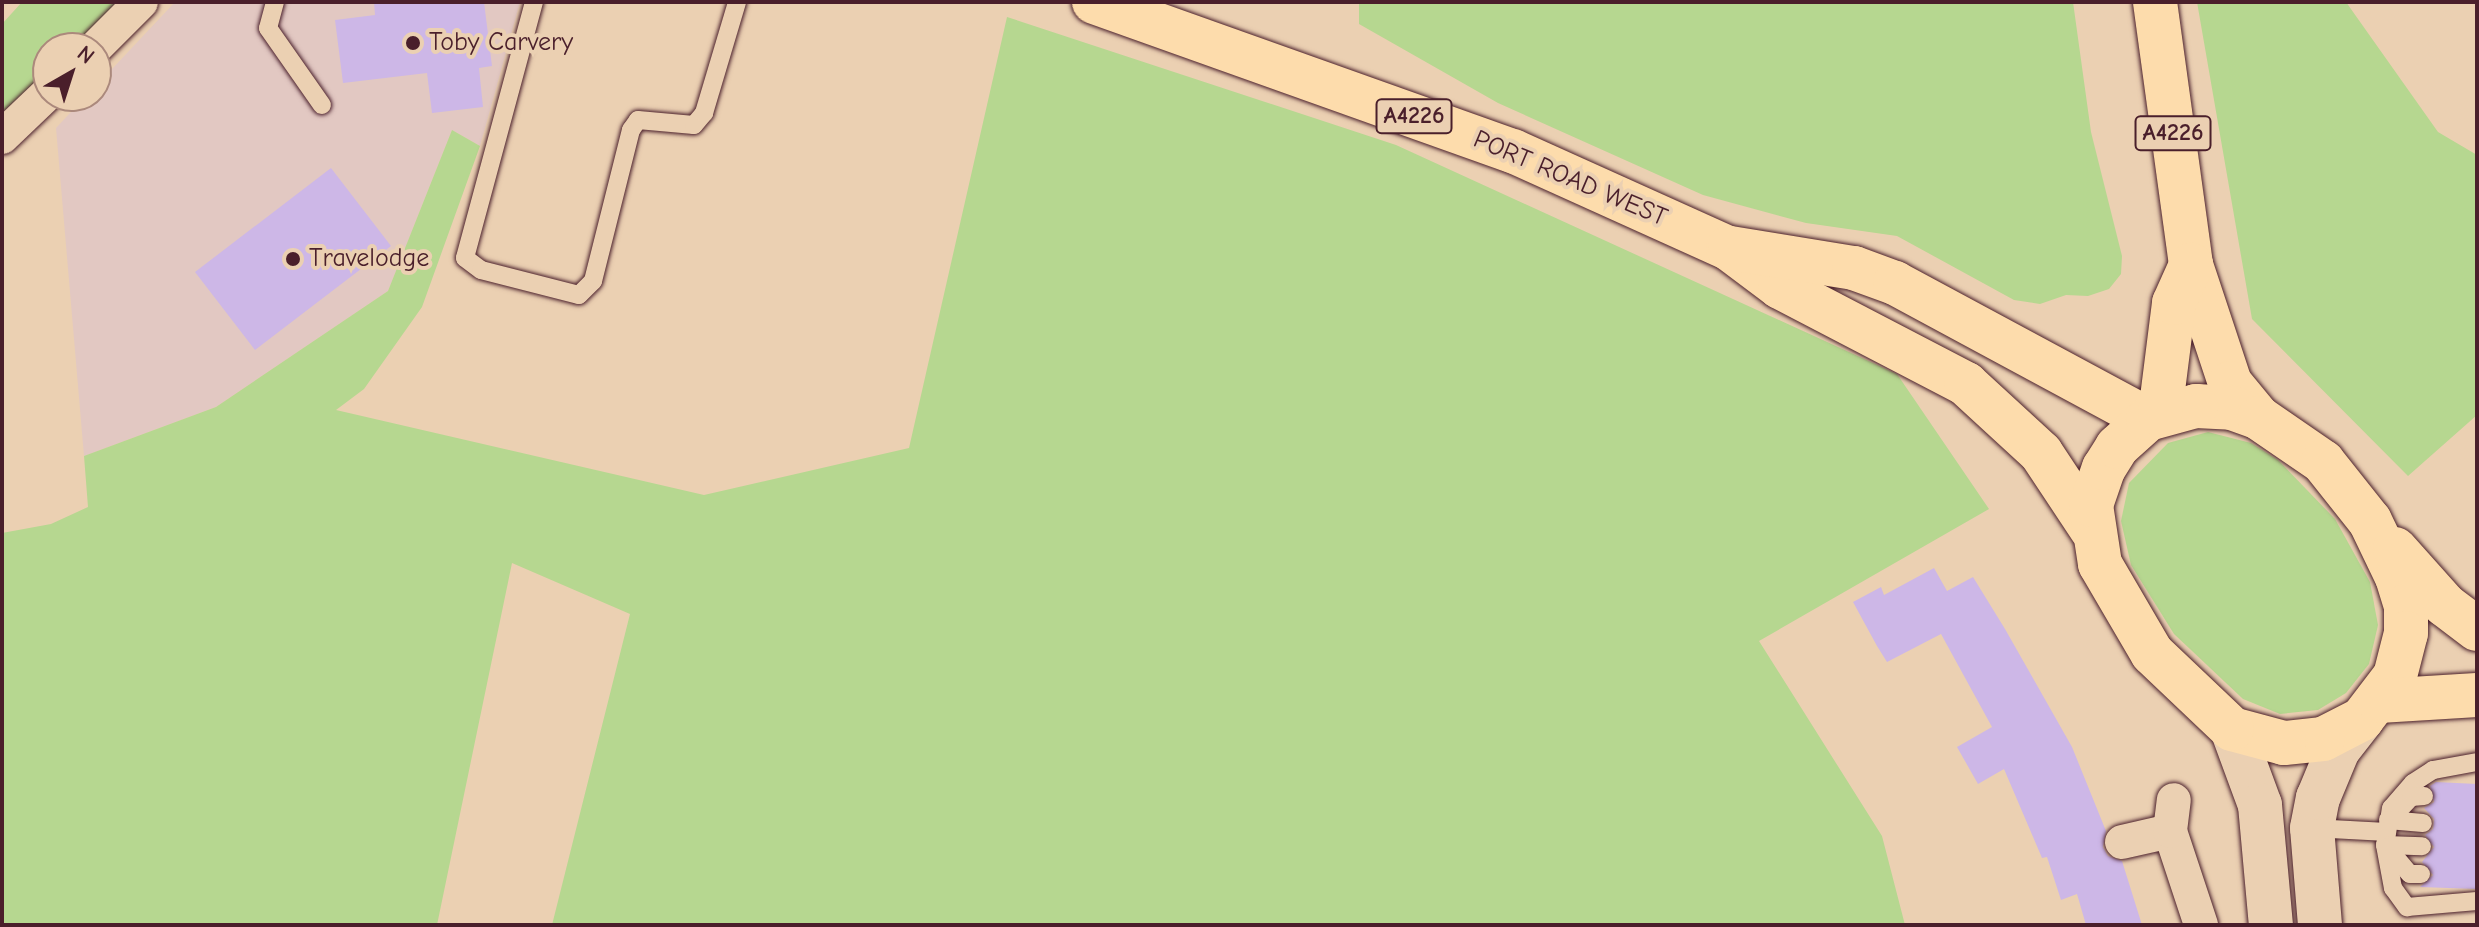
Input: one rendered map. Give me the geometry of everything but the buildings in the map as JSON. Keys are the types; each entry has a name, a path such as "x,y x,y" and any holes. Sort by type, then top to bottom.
{"main road":[{"name":"PORT ROAD WEST","path":"1094,2 1513,151 1728,248 1780,287 1940,367 1987,400 2041,453 2092,530"},
{"name":"A4226","path":"2155,2 2191,265 2226,372 2259,418"},
{"name":"PORT ROAD WEST","path":"1728,248 1854,268 1895,283 2154,416"},
{"path":"2154,416 2174,303 2191,265"},
{"path":"2271,925 2260,805 2232,729 2152,653 2111,590 2092,530 2091,505 2104,468 2117,447 2154,416 2196,406 2232,408 2259,418 2323,462 2370,521 2445,605 2477,629"},
{"path":"2320,925 2312,828 2322,782 2402,655 2406,606 2370,521"},
{"path":"2232,729 2284,743 2323,739 2370,710 2477,695"}],"street":[{"path":"111,32 141,2"},
{"path":"2,137 32,108"},
{"path":"2122,842 2172,816 2201,925"}],"lane":[{"path":"275,2 268,28 322,105"},
{"path":"534,2 465,258 481,270 579,295 593,281 631,130 638,120 694,125 704,113 737,2"},
{"path":"2477,762 2433,770 2413,783 2400,795 2387,832 2393,888 2407,907 2477,901"},
{"path":"2387,832 2411,797 2424,796"},
{"path":"2312,828 2387,832 2423,823"},
{"path":"2387,832 2422,846"},
{"path":"2387,832 2410,874 2421,874"}],"shaded area":[{"path":"175,2 520,2 480,146 452,130 388,291 216,407 84,456 56,128 71,112 112,112 112,69"}],"green space":[{"path":"22,2 118,2 89,32 32,32 32,85 2,113 2,24"},
{"path":"1359,2 2073,2 2091,132 2122,256 2121,274 2109,289 2088,296 2066,295 2040,304 2014,300 1897,236 1806,223 1703,195 1498,103 1359,24"},
{"path":"2197,2 2346,2 2438,132 2477,155 2477,415 2408,476 2252,319"},
{"path":"1007,17 1396,145 1897,374 1989,509 1759,641 1882,836 1905,925 552,925 630,614 512,563 437,925 2,925 2,533 51,524 88,507 84,456 216,407 388,291 452,130 480,146 422,307 364,389 336,410 704,495 909,448"},
{"path":"2208,432 2251,443 2278,460 2335,519 2370,582 2378,625 2369,664 2346,693 2318,710 2280,714 2243,699 2174,634 2131,565 2121,521 2129,483 2168,443"}],"place":[{"name":"Toby Carvery","path":"413,43"},
{"name":"Travelodge","path":"293,259"}]}
